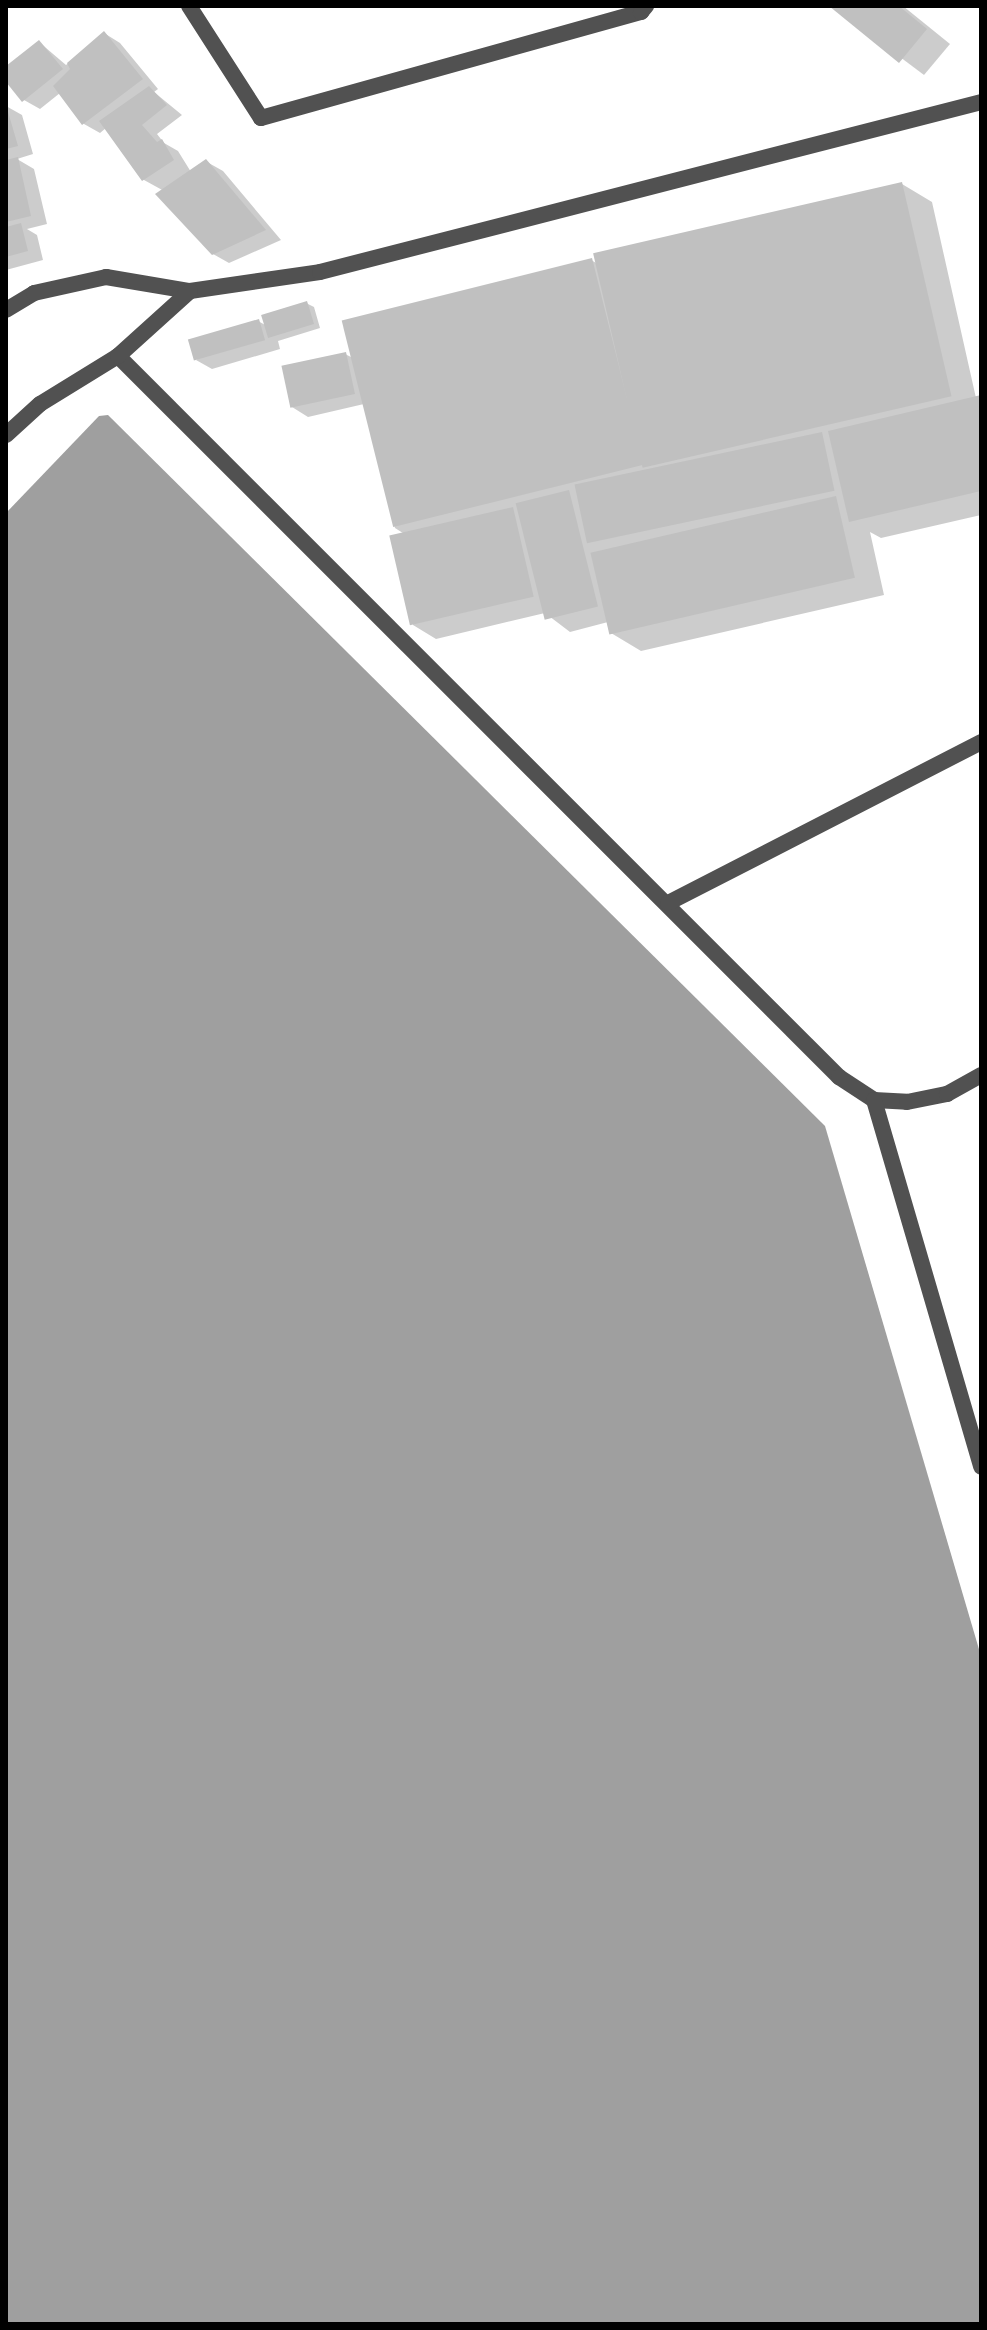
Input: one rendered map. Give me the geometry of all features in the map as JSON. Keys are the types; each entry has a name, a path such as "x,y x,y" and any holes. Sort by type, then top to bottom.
{"lane":[{"path":"189,6 261,118 641,12 646,6"},
{"path":"6,310 34,293 106,277 190,291 320,272 981,102"},
{"path":"6,435 40,404 118,356 190,291"},
{"path":"118,356 839,1077 874,1100 907,1102 947,1094 981,1075"},
{"path":"668,903 981,742"},
{"path":"874,1100 981,1467"}],"shaded area":[{"path":"108,415 825,1126 981,1656 981,2324 6,2324 6,513 99,416"}],"building":[{"path":"829,6 899,6 927,29 899,63"},
{"path":"104,31 143,79 82,125 53,86 70,69 67,63"},
{"path":"39,40 63,69 22,102 6,82 6,66"},
{"path":"149,86 167,105 142,125 157,142 162,139 174,160 142,181 99,121"},
{"path":"6,105 18,146 6,149"},
{"path":"18,157 31,216 6,222 6,160"},
{"path":"206,159 266,230 212,255 155,194"},
{"path":"902,182 951,396 643,468 593,253"},
{"path":"21,223 28,251 6,257 6,227"},
{"path":"592,258 644,465 393,527 342,320"},
{"path":"307,301 314,324 268,338 261,315"},
{"path":"259,319 265,340 194,361 188,339"},
{"path":"346,352 355,394 290,408 281,366"},
{"path":"981,395 981,491 849,522 828,431"},
{"path":"822,432 834,491 587,543 575,485"},
{"path":"569,490 598,606 545,620 516,503"},
{"path":"836,496 855,578 609,635 590,553"},
{"path":"513,507 534,597 410,625 389,536"}]}
